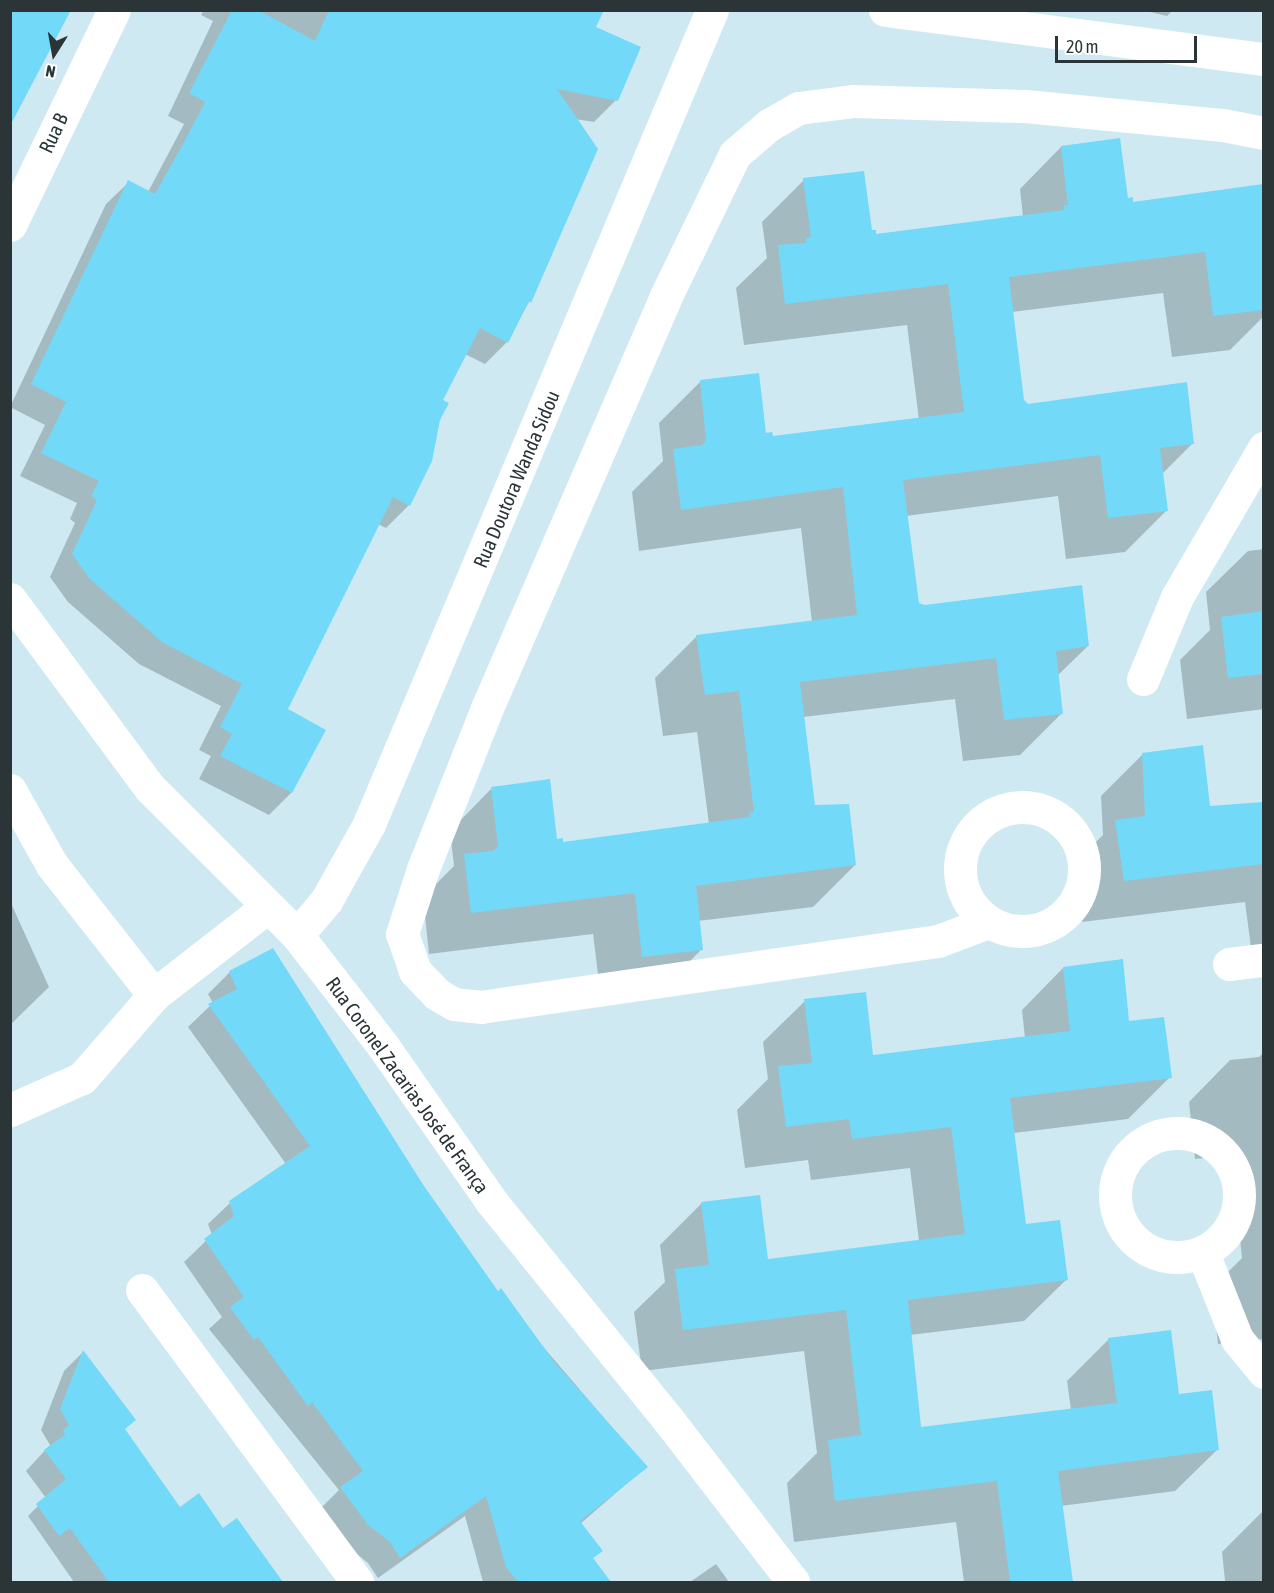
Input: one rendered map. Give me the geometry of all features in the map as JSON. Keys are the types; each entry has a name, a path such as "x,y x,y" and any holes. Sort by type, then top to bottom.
{"street":[{"name":"Rua B","path":"10,225 114,10"},
{"name":"Rua Doutora Wanda Sidou","path":"297,935 326,901 369,824 712,10"},
{"path":"885,10 1263,59"},
{"path":"988,922 938,941 482,1007 454,1004 437,993 415,971 402,934 423,869 487,708 665,298 735,154 769,125 798,108 853,101 1025,106 1223,125 1263,133"},
{"path":"1143,679 1177,597 1263,448"},
{"name":"Rua Coronel Zacarias José de França","path":"10,599 150,788 297,935 383,1046 491,1201 793,1582"},
{"path":"10,790 52,865 154,995"},
{"path":"10,1110 82,1078 154,995 267,907"},
{"path":"1229,964 1263,960"},
{"path":"1203,1253 1237,1339 1263,1372"},
{"path":"142,1290 357,1582"}],"building":[{"path":"10,10 71,10 10,126"},
{"path":"232,10 258,10 315,41 329,10 604,10 596,27 641,47 618,101 557,89 598,149 531,303 529,301 508,343 480,328 443,400 449,403 440,420 432,461 410,506 393,497 288,709 326,730 292,793 220,756 232,734 220,727 242,684 162,642 90,579 72,554 97,500 91,496 99,481 41,453 66,402 31,384 128,180 155,194 182,146 205,102 189,93"},
{"path":"1120,138 1128,198 1133,197 1133,202 1263,184 1263,310 1213,316 1205,252 1009,277 1024,400 1028,404 1187,382 1194,444 1160,448 1168,511 1108,518 1100,455 903,480 919,603 925,605 1082,585 1089,646 1056,651 1063,714 1004,720 996,658 800,682 815,805 849,804 856,865 696,886 703,950 642,957 635,893 471,913 464,854 493,851 498,846 491,787 550,779 557,839 563,838 563,842 750,817 749,813 754,812 739,691 705,695 696,635 857,615 843,487 681,510 673,449 702,445 706,440 700,380 759,373 766,433 772,432 773,436 964,412 948,284 785,304 778,245 806,243 806,238 811,237 803,178 864,171 872,230 876,230 876,234 1064,210 1064,205 1068,205 1061,146"},
{"path":"1263,611 1263,674 1228,678 1221,617"},
{"path":"1203,745 1210,806 1263,802 1263,864 1124,881 1115,820 1145,816 1142,753"},
{"path":"273,948 424,1186 498,1291 501,1288 555,1363 648,1467 580,1521 603,1551 593,1558 611,1582 518,1582 506,1567 486,1496 400,1558 389,1541 368,1525 340,1487 363,1471 312,1402 308,1406 258,1337 254,1340 230,1307 244,1297 204,1239 234,1216 229,1201 310,1146 208,1004 237,989 229,971"},
{"path":"1123,959 1129,1021 1164,1017 1172,1078 1010,1098 1026,1224 1060,1220 1068,1280 908,1300 921,1427 1117,1403 1108,1338 1171,1330 1179,1394 1212,1390 1219,1450 1058,1471 1073,1582 1010,1582 997,1481 835,1501 828,1440 861,1435 846,1310 683,1330 675,1269 709,1265 701,1202 760,1195 768,1259 965,1234 951,1127 852,1139 849,1119 786,1127 778,1066 812,1063 804,999 866,992 873,1055 1070,1031 1063,967"},
{"path":"83,1350 136,1420 125,1429 180,1507 199,1493 223,1528 237,1518 283,1582 109,1582 70,1528 59,1536 36,1504 66,1479 44,1450 65,1435 63,1430 69,1425 60,1409"}]}
